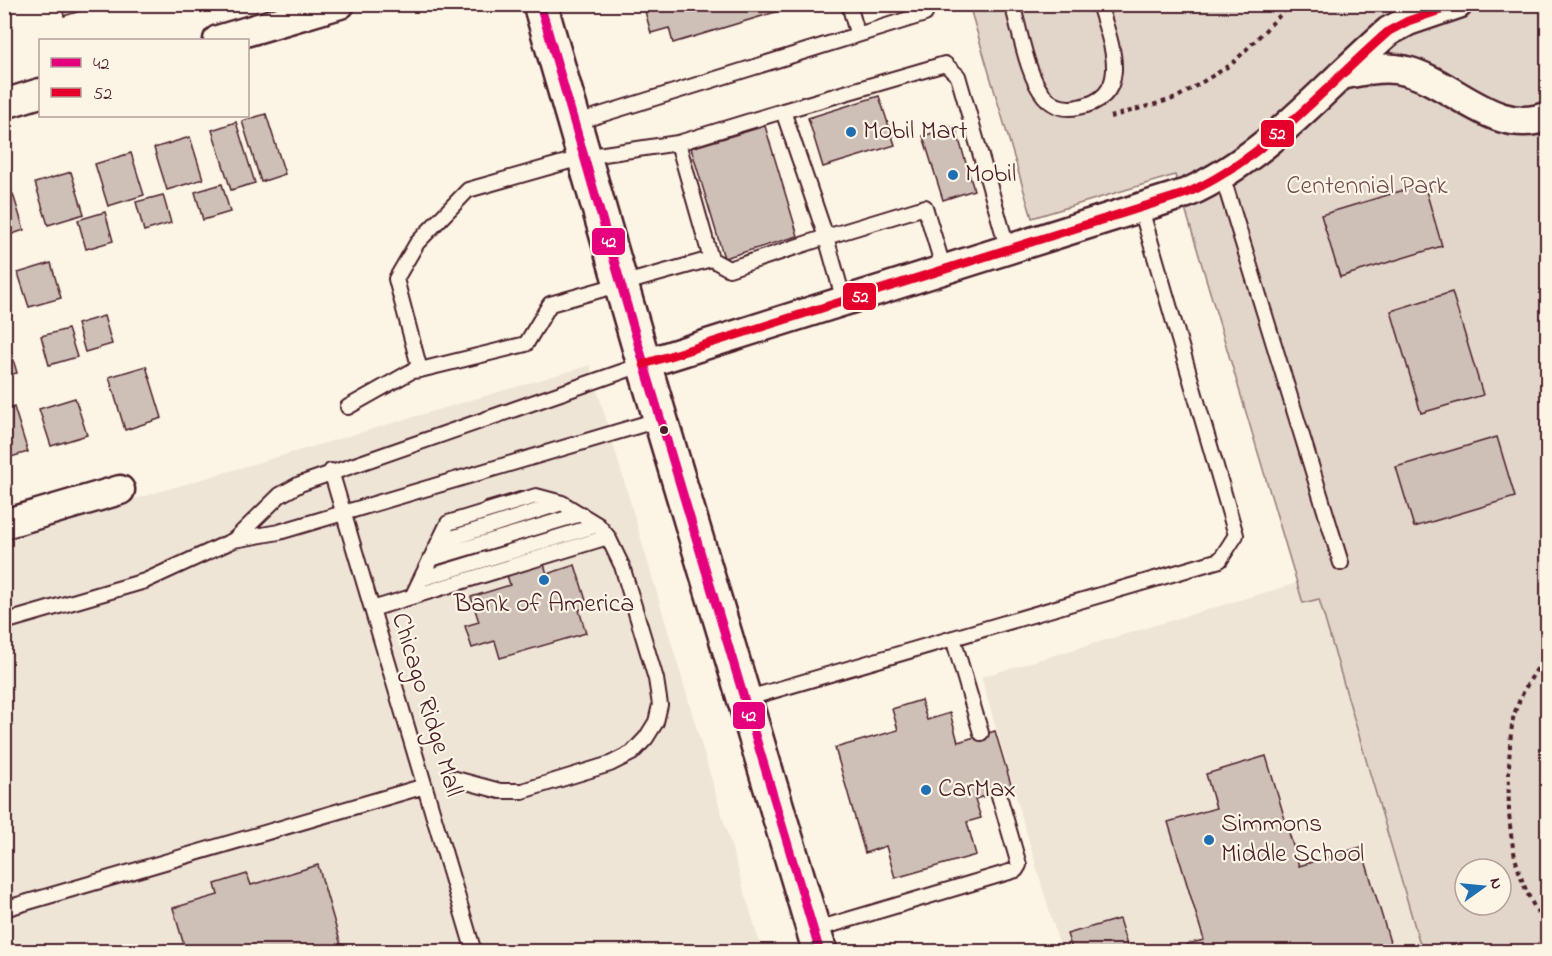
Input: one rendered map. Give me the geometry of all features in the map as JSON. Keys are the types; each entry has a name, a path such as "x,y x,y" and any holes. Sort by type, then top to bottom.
{"main road":[{"path":"540,4 644,364 817,940"}],"street":[{"path":"644,364 1187,193 1222,175 1271,140 1389,31 1408,21 1458,4"},
{"path":"221,39 326,6"},
{"path":"1341,75 1383,68 1405,70 1423,76 1509,121 1526,122 1548,116"},
{"path":"4,104 39,93"},
{"path":"4,524 120,490"}],"lane":[{"path":"849,4 857,33"},
{"path":"574,123 857,33 925,14 922,4"},
{"path":"1012,4 1034,80 1044,96 1055,105 1068,109 1097,101 1108,90 1115,76 1114,57 1099,4"},
{"path":"420,370 396,279 417,243 468,190 584,157 678,143 945,64 958,76 1008,250"},
{"path":"783,111 826,237 844,301"},
{"path":"678,143 711,259"},
{"path":"1222,175 1341,563"},
{"path":"348,407 420,370 526,344 550,304 711,259 729,269 925,207 944,270"},
{"path":"745,699 1220,561 1236,535 1141,209"},
{"path":"234,540 280,495 331,471 644,364"},
{"path":"4,622 145,581 234,540 279,532 661,419"},
{"name":"Chicago Ridge Mall","path":"331,471 474,951"},
{"path":"412,597 448,523 536,496 562,503 597,525 608,537 622,566 656,679 660,705 656,722 646,738 632,753 610,764 522,791 500,791 452,778"},
{"path":"430,560 581,514"},
{"path":"421,579 597,525"},
{"path":"372,609 608,537"},
{"path":"953,638 981,733"},
{"path":"4,909 425,786"},
{"path":"817,940 1016,870 1019,865 998,792"}],"path":[{"path":"1100,120 1176,98 1232,64 1291,4"},
{"path":"1548,654 1526,687 1514,718 1507,817 1512,848 1521,880 1537,913 1548,928"}],"shaded area":[{"path":"590,365 762,951 5,952 5,537"},
{"name":"Simmons Middle School","path":"1297,583 1303,603 1319,598 1422,951 1061,951 981,677"}],"green space":[{"name":"Centennial Park","path":"969,5 1547,5 1547,948 1535,952 1422,951 1319,599 1303,603 1175,175 1032,218"}],"building":[{"path":"61,4 100,4 100,5 64,16"},
{"path":"643,4 802,4 673,43 669,28 651,33"},
{"name":"Mobil Mart","path":"879,96 895,145 823,167 808,118"},
{"path":"266,114 285,174 261,182 242,121"},
{"path":"236,122 255,183 231,190 212,130"},
{"path":"765,126 798,236 724,258 691,148"},
{"name":"Mobil","path":"955,126 974,190 943,200 923,136"},
{"path":"190,137 203,179 167,190 154,148"},
{"path":"131,153 144,195 108,206 95,164"},
{"path":"71,172 84,214 48,225 35,183"},
{"path":"222,184 230,212 203,220 195,192"},
{"path":"1424,184 1442,246 1340,277 1321,215"},
{"path":"13,194 24,230 4,237 4,197"},
{"path":"163,195 171,223 144,231 136,202"},
{"path":"105,212 113,241 86,249 78,220"},
{"path":"51,263 61,298 29,307 18,273"},
{"path":"1452,292 1483,395 1421,413 1391,311"},
{"path":"104,316 112,344 85,352 77,324"},
{"path":"68,329 77,357 49,365 41,336"},
{"path":"9,345 17,373 4,376 4,346"},
{"path":"146,366 162,418 125,430 109,377"},
{"path":"75,398 87,435 51,446 39,409"},
{"path":"14,407 28,452 4,459 4,410"},
{"path":"1497,437 1515,497 1414,527 1396,467"},
{"name":"Bank of America","path":"522,491 547,574 575,565 588,607 579,610 586,633 500,658 495,641 472,648 465,626 479,622 471,597 510,585 485,502"},
{"name":"CarMax","path":"921,700 927,720 950,713 958,742 995,731 1012,788 975,799 981,818 967,822 976,855 895,878 886,846 865,853 835,748 898,730 892,709"},
{"path":"1266,756 1299,866 1361,847 1393,952 1189,952 1187,944 1204,940 1168,822 1216,808 1206,774"},
{"path":"318,865 343,952 186,952 173,908 218,895 215,884 247,874 251,885"},
{"path":"1119,919 1129,952 1073,952 1067,934"}],"transit line":[{"name":"42","path":"540,4 644,364 820,952"},
{"name":"52","path":"644,364 1187,193 1216,178 1269,141 1389,31 1408,21 1458,4"}],"place":[{"name":"Mobil Mart","path":"851,132"},
{"name":"Mobil","path":"953,175"},
{"name":"Bank of America","path":"544,580"},
{"name":"CarMax","path":"926,790"},
{"name":"Simmons Middle School","path":"1209,840"}]}
